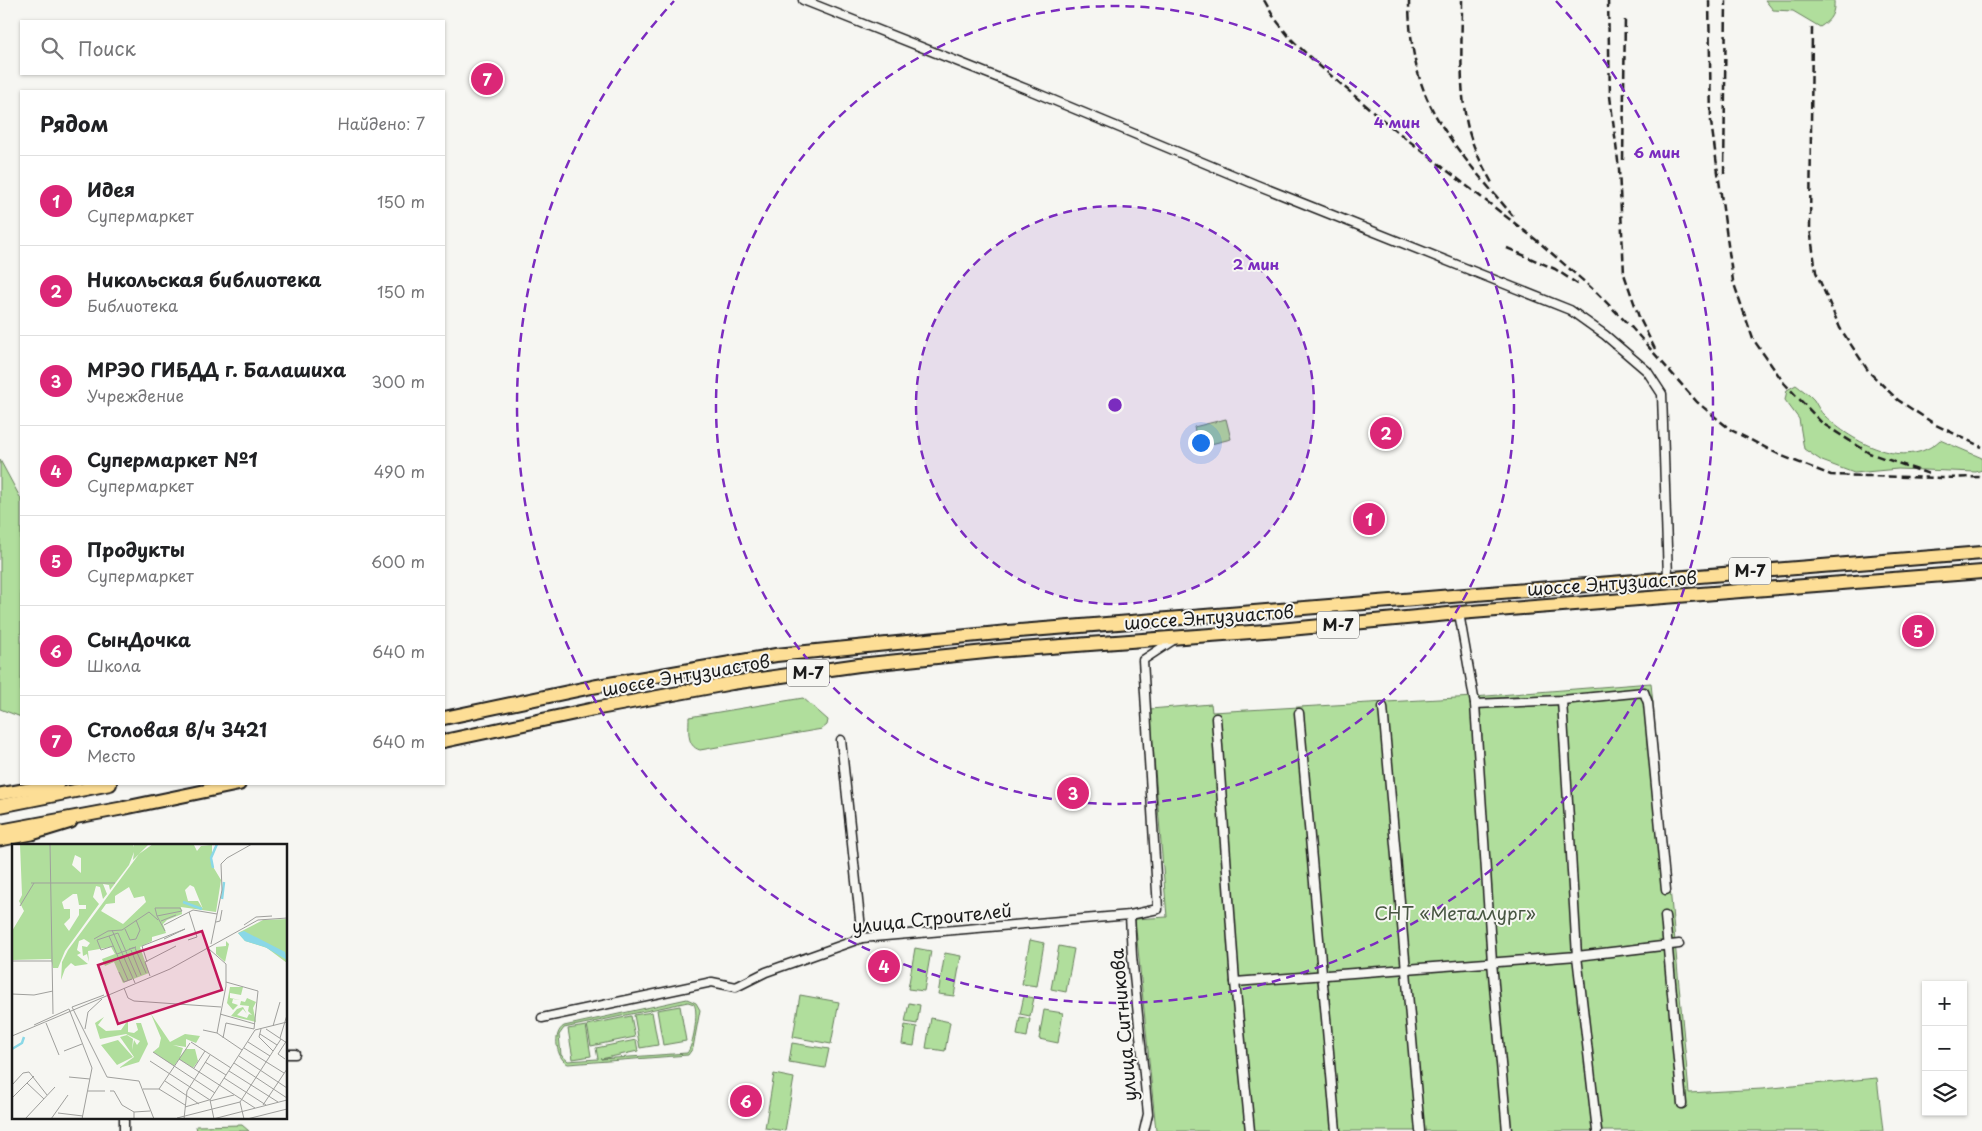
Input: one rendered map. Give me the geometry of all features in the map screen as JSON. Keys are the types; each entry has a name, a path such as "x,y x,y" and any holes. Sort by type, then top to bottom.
{"highway":[{"name":"шоссе Энтузиастов","path":"445,718 592,687 776,655 1008,632 1982,553"},
{"name":"шоссе Энтузиастов","path":"445,741 723,685 859,665 995,651 1279,630 1982,572"},
{"path":"0,806 105,785"},
{"path":"0,831 234,785"}],"main road":[{"path":"0,794 52,785"},
{"path":"0,840 32,834 124,808"}],"street":[{"path":"803,0 1570,310 1647,371 1662,394 1668,578"},
{"path":"1459,614 1475,704 1492,962 1507,1131"},
{"name":"улица Строителей","path":"542,1018 712,982 736,987 766,972 862,938 1130,915 1158,909 1143,660 1177,638"},
{"path":"1475,704 1562,700 1644,692 1648,703 1657,758 1664,829 1666,890"},
{"path":"1562,700 1577,956 1597,1131"},
{"path":"1384,707 1420,1131"},
{"path":"1299,712 1336,1131"},
{"path":"1216,718 1235,982 1250,1131"},
{"path":"841,740 862,938"},
{"name":"улица Ситникова","path":"1130,915 1132,956 1148,1114 1144,1131"},
{"path":"1665,916 1682,1104"},
{"path":"1235,982 1577,956 1679,944"},
{"path":"288,1054 295,1054"},
{"path":"124,1118 124,1131"}],"green space":[{"path":"1765,0 1834,0 1834,9 1830,19 1820,27 1793,11 1773,10"},
{"path":"1796,385 1814,400 1822,413 1836,426 1864,443 1880,450 1911,453 1926,449 1940,440 1982,458 1982,470 1976,472 1898,469 1854,473 1822,461 1804,449 1799,419 1785,400 1787,390"},
{"path":"1226,419 1231,439 1199,447 1194,427"},
{"path":"0,460 20,497 20,717 0,709"},
{"name":"СНТ «Металлург»","path":"1651,683 1689,1093 1762,1089 1877,1078 1883,1131 1156,1131 1135,919 1167,917 1150,709 1211,704 1212,712 1474,697"},
{"path":"803,698 828,720 827,725 822,729 700,750 692,745 690,741 689,717"},
{"path":"1030,940 1044,943 1037,986 1022,984"},
{"path":"1059,946 1074,949 1066,992 1051,989"},
{"path":"915,948 931,951 924,991 908,989"},
{"path":"945,953 961,956 954,996 938,994"},
{"path":"800,995 839,1002 831,1044 793,1037"},
{"path":"1024,996 1034,998 1030,1016 1020,1014"},
{"path":"687,999 696,1003 700,1010 693,1048 688,1055 568,1064 561,1057 557,1045 558,1034 564,1026","holes":["688,1002 694,1004 696,1014 695,1029 687,1053 601,1059 638,1051 636,1040 596,1048 598,1059 568,1061 561,1055 559,1035 564,1028"]},
{"path":"909,1003 920,1005 917,1024 905,1022"},
{"path":"680,1006 686,1041 663,1045 657,1010"},
{"path":"1044,1010 1063,1013 1058,1043 1039,1039"},
{"path":"652,1012 658,1045 640,1048 634,1015"},
{"path":"631,1016 635,1037 591,1046 587,1025"},
{"path":"1020,1017 1030,1019 1027,1037 1017,1035"},
{"path":"931,1018 950,1022 945,1051 926,1048"},
{"path":"905,1025 917,1027 914,1046 902,1044"},
{"path":"586,1026 591,1056 573,1059 568,1029"},
{"path":"792,1043 829,1049 825,1068 789,1062"},
{"path":"774,1074 794,1078 785,1131 765,1128"},
{"path":"242,1125 249,1131 197,1131 196,1126"}],"railway":[{"path":"1264,0 1273,16 1290,38 1315,62 1390,126 1540,243 1596,292 1632,328 1697,402 1731,430 1782,456 1831,475 1941,478 1982,477"},
{"path":"1409,0 1414,58 1420,80 1431,107 1440,124 1463,156 1513,216"},
{"path":"1462,0 1461,45 1466,119 1473,144 1492,183"},
{"path":"1608,0 1610,96 1619,169 1624,274 1639,317 1655,349"},
{"path":"1709,0 1711,122 1733,281 1753,339 1784,383 1822,423 1869,453 1929,474"},
{"path":"1724,174 1726,0"},
{"path":"1623,160 1625,17"},
{"path":"1812,28 1810,229 1816,272 1840,328 1869,372 1898,400 1936,425 1982,447"},
{"path":"1507,248 1555,269 1579,285"}],"place":[{"name":"Столовая в/ч 3421","path":"487,79"},
{"name":"Никольская библиотека","path":"1386,433"},
{"name":"Идея","path":"1369,519"},
{"name":"Продукты","path":"1918,631"},
{"name":"МРЭО ГИБДД г. Балашиха","path":"1073,793"},
{"name":"Супермаркет №1","path":"884,966"},
{"name":"СынДочка","path":"746,1101"}]}
